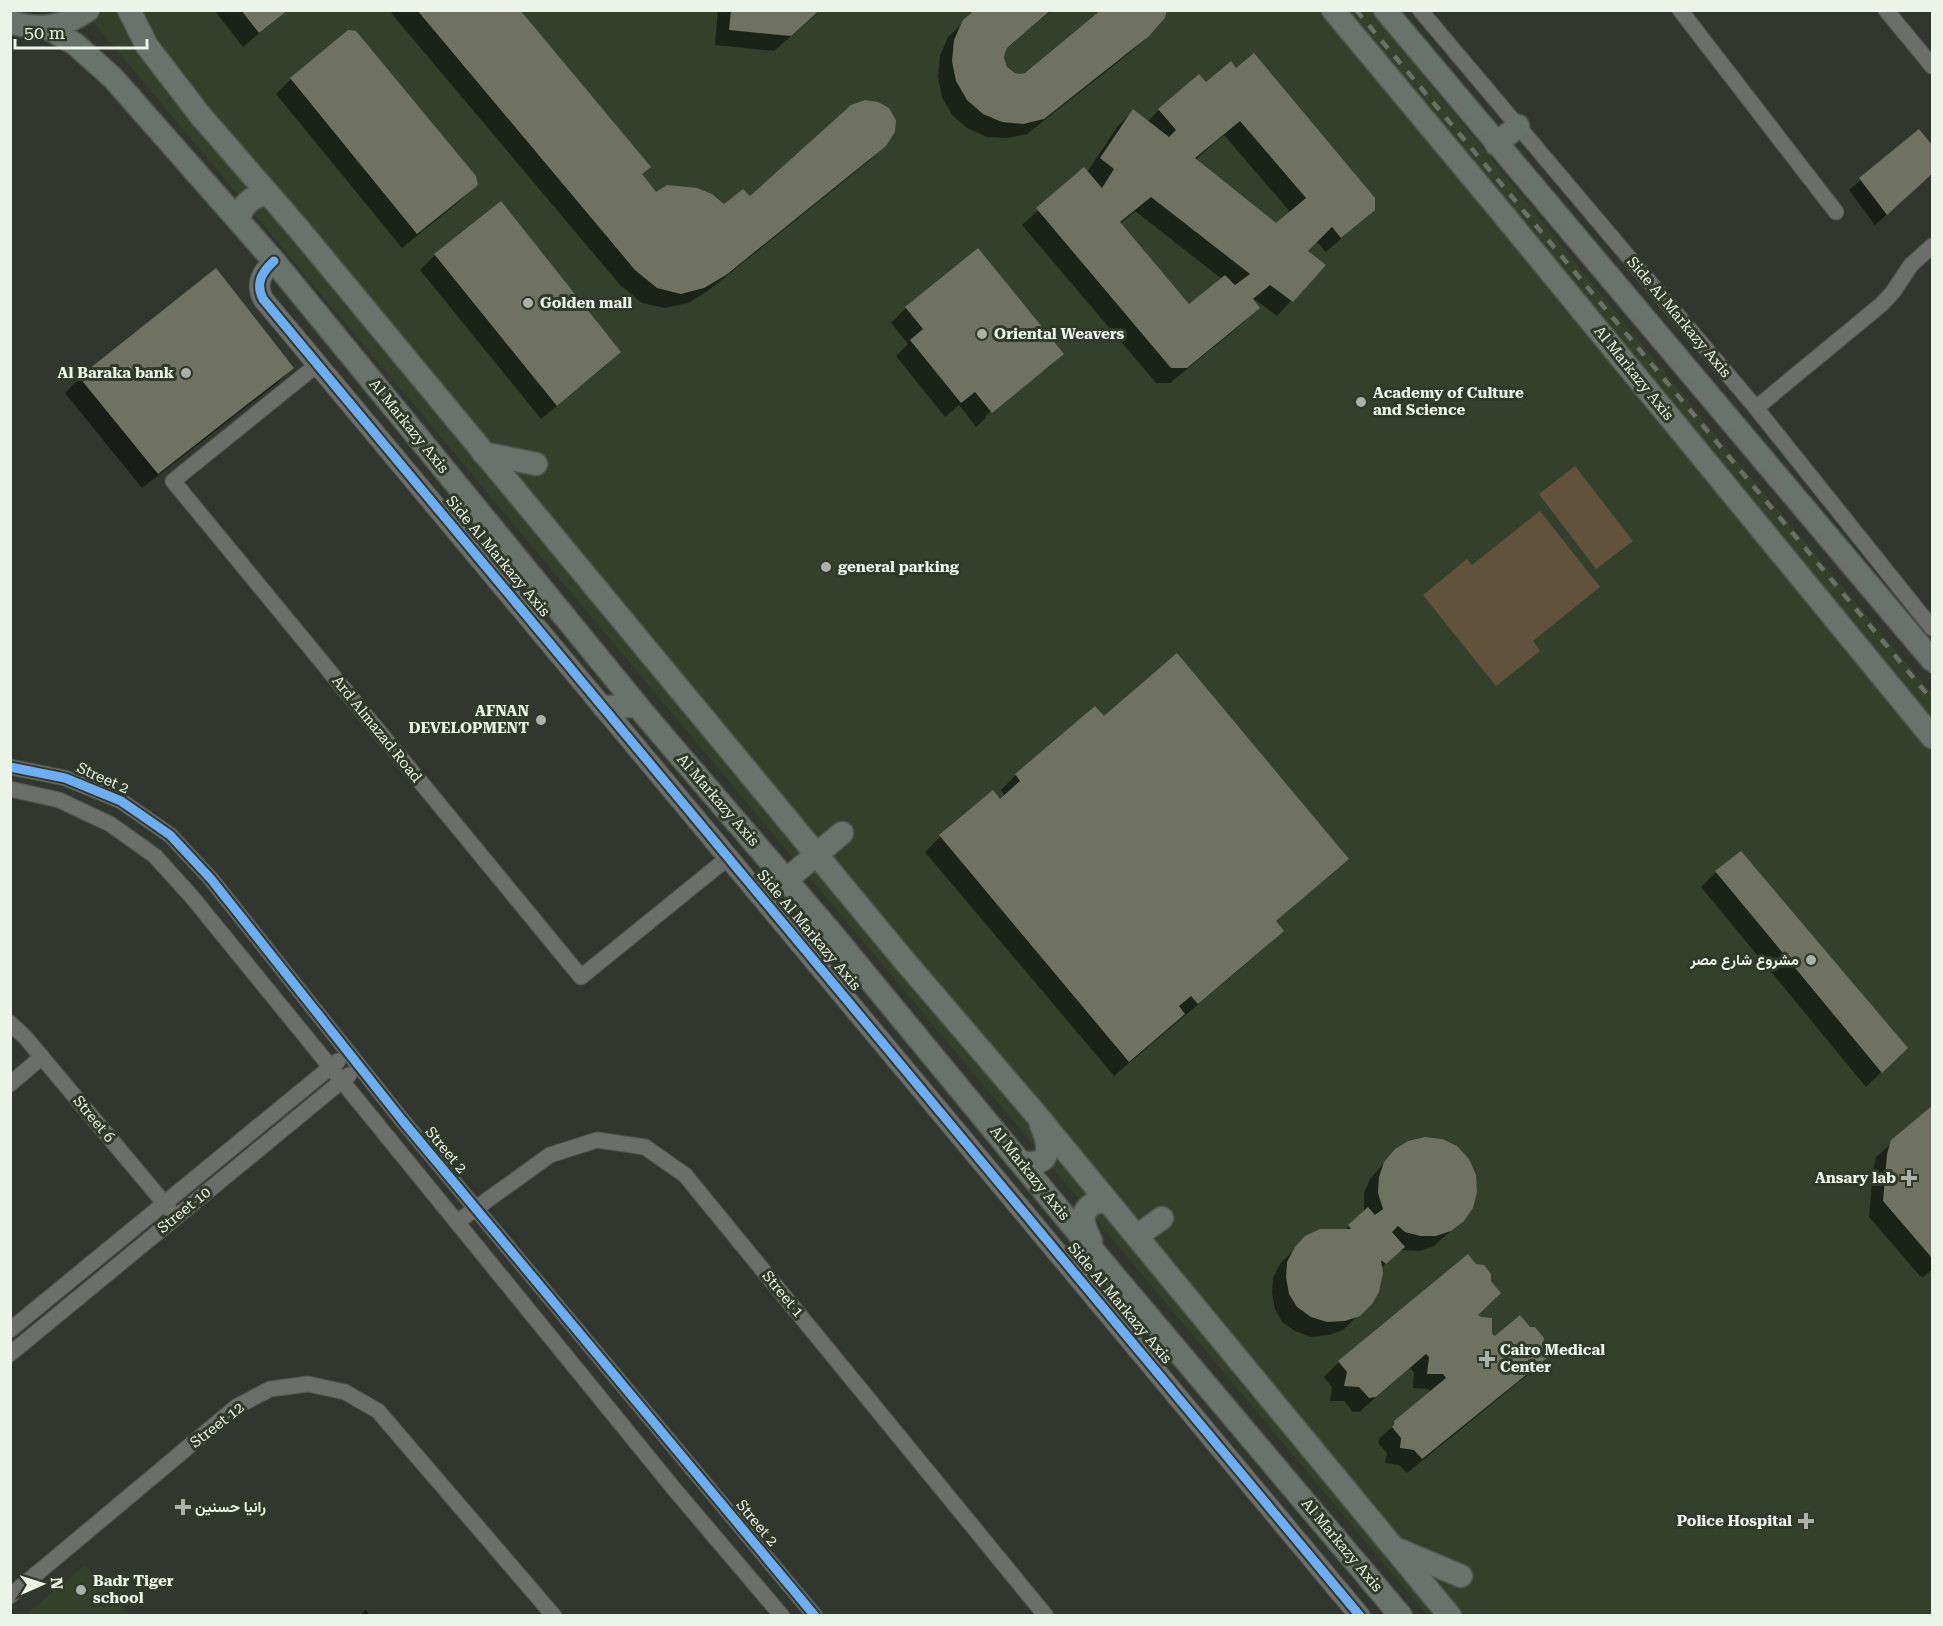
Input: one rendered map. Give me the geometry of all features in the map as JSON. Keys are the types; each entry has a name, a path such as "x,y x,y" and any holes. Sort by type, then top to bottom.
{"main road":[{"path":"24,27 63,24 88,10"},
{"path":"129,10 147,46 200,115 815,854 1034,1112 1450,1616"},
{"name":"Al Markazy Axis","path":"1333,10 1496,205 1932,737"},
{"path":"1385,10 1932,660"},
{"name":"Al Markazy Axis","path":"24,27 75,44 101,66 239,220 637,706 786,880 1022,1162 1095,1253 1401,1616"},
{"path":"1496,144 1518,126"},
{"path":"239,220 240,213 248,201 261,194 268,194"},
{"path":"483,453 536,464"},
{"path":"604,707 637,706"},
{"path":"786,880 842,833"},
{"path":"1022,1162 1039,1161 1048,1151 1048,1141 1034,1112"},
{"path":"1095,1253 1085,1227 1084,1212 1097,1202 1108,1203"},
{"path":"1137,1236 1162,1218"},
{"path":"1396,1549 1461,1576"}],"street":[{"name":"Side Al Markazy Axis","path":"1420,10 1756,408 1932,628"},
{"path":"1680,10 1836,212"},
{"path":"1886,10 1932,66"},
{"path":"1756,408 1882,304 1911,265 1932,246"},
{"name":"Side Al Markazy Axis","path":"274,261 261,276 259,292 263,299 1360,1616"},
{"name":"Ard Almazad Road","path":"318,364 173,481 581,977 729,857"},
{"name":"Street 2","path":"10,767 66,778 121,801 170,835 211,879 348,1054 815,1616"},
{"path":"59,800 66,778"},
{"path":"10,789 59,800 110,824 155,856 192,897 675,1490 782,1616"},
{"name":"Street 6","path":"10,1023 42,1057 176,1217"},
{"name":"Street 10","path":"10,1330 348,1054"},
{"path":"10,1084 42,1057"},
{"name":"Street 10","path":"10,1354 359,1067"},
{"name":"Street 1","path":"457,1222 550,1155 597,1140 645,1148 685,1175 1046,1616"},
{"name":"Street 12","path":"10,1596 236,1407 270,1389 308,1384 345,1392 378,1411 554,1616"}],"shaded area":[{"path":"84,11 1371,11 1723,444 1932,693 1932,1615 1427,1615"},
{"path":"1575,466 1633,541 1596,569 1539,494"},
{"path":"1540,511 1600,587 1533,641 1540,651 1496,686 1423,595 1467,559 1472,565"},
{"name":"Badr Tiger school","path":"85,1565 129,1615 25,1615"}],"building":[{"path":"241,10 288,10 259,33"},
{"path":"417,10 520,10 651,167 642,174 656,192 667,185 697,188 712,194 724,204 743,189 750,196 851,105 865,100 878,102 889,108 896,120 895,132 886,146 726,275 704,288 681,294 657,288 635,270"},
{"path":"731,10 820,10 791,36 729,30"},
{"path":"975,10 1051,10 1007,48 1004,58 1007,67 1020,74 1025,73 1101,10 1167,10 1165,18 1149,36 1044,119 1023,124 1002,122 983,114 967,100 956,81 952,61 954,40 963,20"},
{"path":"348,30 356,31 476,176 478,185 417,234 290,78"},
{"path":"1254,53 1375,198 1375,210 1341,238 1332,227 1308,251 1326,265 1293,302 1270,285 1253,299 1260,308 1187,368 1171,368 1036,208 1084,167 1102,188 1114,169 1100,158 1133,109 1169,137 1176,130 1158,109 1199,74 1206,82 1231,61 1236,68","holes":["1240,121 1306,198 1276,223 1195,158","1151,197 1250,274 1235,285 1225,275 1189,304 1120,222"]},
{"path":"1919,129 1932,145 1932,174 1887,215 1859,178"},
{"name":"Golden mall","path":"501,201 621,352 557,406 434,254"},
{"name":"Oriental Weavers","path":"978,248 1064,354 992,413 975,392 961,403 910,340 923,329 905,307"},
{"name":"Al Baraka bank","path":"216,268 294,368 158,474 79,377"},
{"path":"1177,653 1349,859 1276,921 1284,931 1198,1004 1191,996 1179,1006 1185,1014 1129,1062 939,835 993,790 1000,799 1020,781 1015,774 1095,706 1104,716"},
{"name":"مشروع شارع مصر","path":"1741,851 1908,1048 1882,1073 1715,871"},
{"name":"Ansary lab","path":"1932,1106 1932,1258 1883,1201 1887,1154 1891,1140"},
{"path":"1425,1137 1442,1139 1457,1146 1469,1159 1476,1175 1477,1192 1473,1208 1464,1221 1451,1231 1436,1236 1420,1236 1405,1232 1398,1226 1392,1232 1405,1247 1386,1264 1381,1260 1383,1273 1379,1292 1372,1304 1360,1316 1345,1321 1327,1322 1311,1317 1297,1307 1289,1294 1286,1277 1287,1262 1295,1247 1305,1236 1320,1229 1351,1229 1348,1225 1368,1207 1375,1215 1383,1209 1378,1193 1379,1177 1384,1162 1395,1149 1408,1141"},
{"name":"Cairo Medical Center","path":"1468,1254 1476,1264 1484,1265 1491,1274 1491,1281 1501,1293 1478,1315 1492,1318 1492,1334 1495,1336 1520,1315 1530,1327 1535,1327 1544,1338 1543,1344 1552,1354 1422,1459 1414,1450 1400,1448 1401,1438 1392,1427 1394,1421 1446,1378 1443,1374 1427,1374 1429,1357 1426,1354 1376,1397 1369,1398 1359,1387 1344,1386 1347,1372 1338,1361"}],"railway":[{"path":"1356,10 1932,700"},
{"path":"1379,10 1932,672"}],"cycle path":[{"path":"274,261 261,278 260,288 263,299 1360,1616"},
{"path":"10,767 65,778 121,801 170,835 211,879 402,1120 815,1616"}],"place":[{"name":"Golden mall","path":"528,303"},
{"name":"Oriental Weavers","path":"982,334"},
{"name":"Al Baraka bank","path":"186,373"},
{"name":"Academy of Culture and Science","path":"1361,402"},
{"name":"general parking","path":"826,567"},
{"name":"AFNAN DEVELOPMENT","path":"541,720"},
{"name":"مشروع شارع مصر","path":"1811,960"},
{"name":"Ansary lab","path":"1909,1178"},
{"name":"Cairo Medical Center","path":"1487,1359"},
{"name":"رانيا حسنين","path":"183,1507"},
{"name":"Police Hospital","path":"1806,1521"},
{"name":"Badr Tiger school","path":"81,1590"}]}
